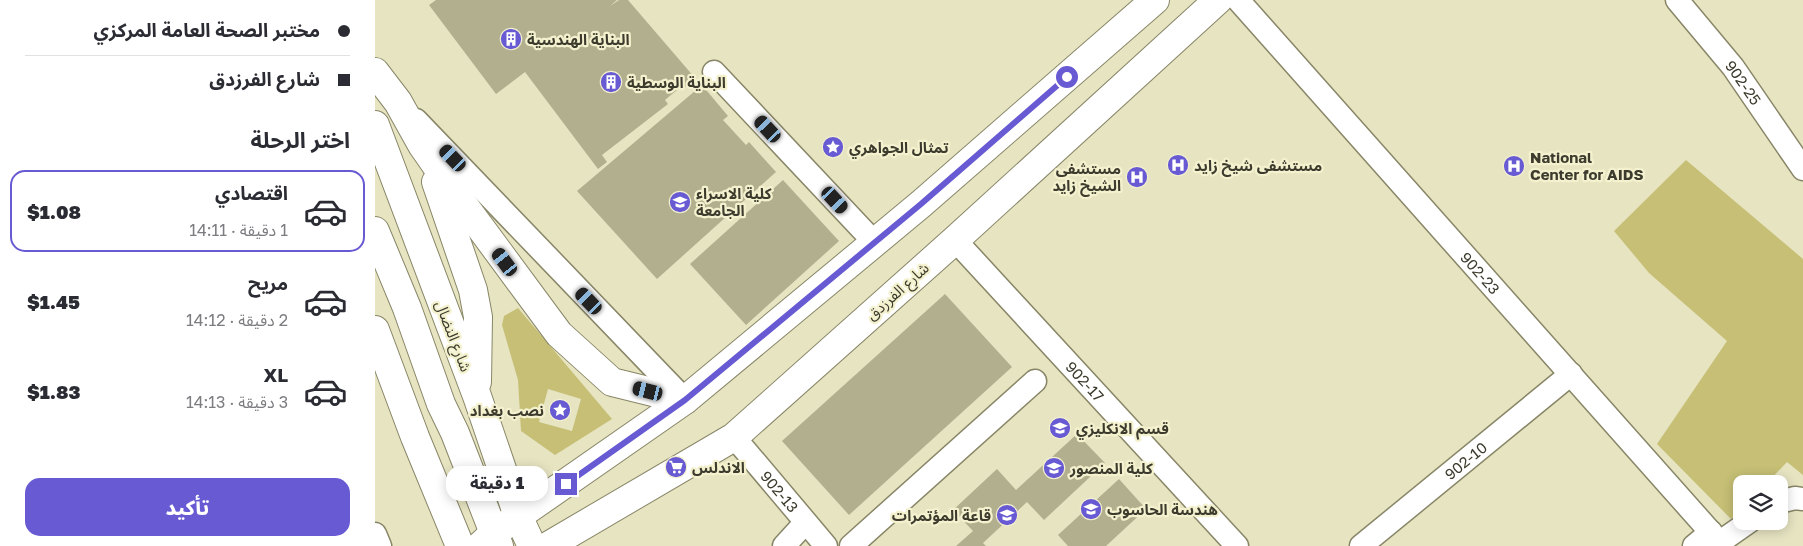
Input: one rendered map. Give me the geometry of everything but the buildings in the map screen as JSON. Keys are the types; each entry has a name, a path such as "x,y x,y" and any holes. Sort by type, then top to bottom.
{"main road":[{"path":"375,231 407,308 441,404 455,433 491,542 519,516 685,400 875,243 1155,0"},
{"name":"شارع الفرزدق","path":"549,546 734,437 955,240 1218,0"},
{"path":"375,72 398,102 422,145 559,334 612,382 685,400"},
{"name":"شارع النضال","path":"375,126 477,396 519,516 532,546"},
{"path":"422,145 473,290 478,317 477,396"},
{"path":"375,320 407,308"},
{"path":"375,330 415,437 460,546"}],"street":[{"name":"902-23","path":"1238,0 1571,374 1712,542"},
{"name":"902-25","path":"1677,0 1733,67 1803,169"},
{"path":"714,72 875,243"},
{"path":"398,102 685,400"},
{"name":"902-17","path":"955,240 1237,546"},
{"name":"902-10","path":"1361,546 1571,374"},
{"path":"851,546 1035,380"},
{"name":"902-13","path":"734,437 826,546"},
{"path":"1788,500 1795,498 1803,500"},
{"path":"784,546 805,523"},
{"path":"1712,542 1734,530"},
{"path":"375,534 380,546"}],"shaded area":[{"path":"1686,160 1803,259 1803,475 1787,462 1775,475 1733,475 1733,517 1731,519 1657,444 1727,341 1649,273 1614,231"},
{"path":"518,308 612,419 555,455 521,431 518,380 502,325 504,316","holes":["548,389 581,399 572,431 539,422"]}],"place":[{"name":"البناية الهندسية","path":"511,39"},
{"name":"البناية الوسطية","path":"611,82"},
{"name":"تمثال الجواهري","path":"833,147"},
{"name":"مستشفى شيخ زايد","path":"1178,165"},
{"name":"National Center for AIDS","path":"1514,166"},
{"name":"مستشفى الشيخ زايد","path":"1137,177"},
{"name":"كلية الاسراء الجامعة","path":"680,202"},
{"name":"نصب بغداد","path":"560,410"},
{"name":"قسم الانكليزي","path":"1060,428"},
{"name":"الاندلس","path":"676,467"},
{"name":"كلية المنصور","path":"1054,468"},
{"name":"هندسة الحاسوب","path":"1091,509"},
{"name":"قاعة المؤتمرات","path":"1007,515"}],"route":[{"path":"566,484 685,400 921,204 1067,77"}]}
